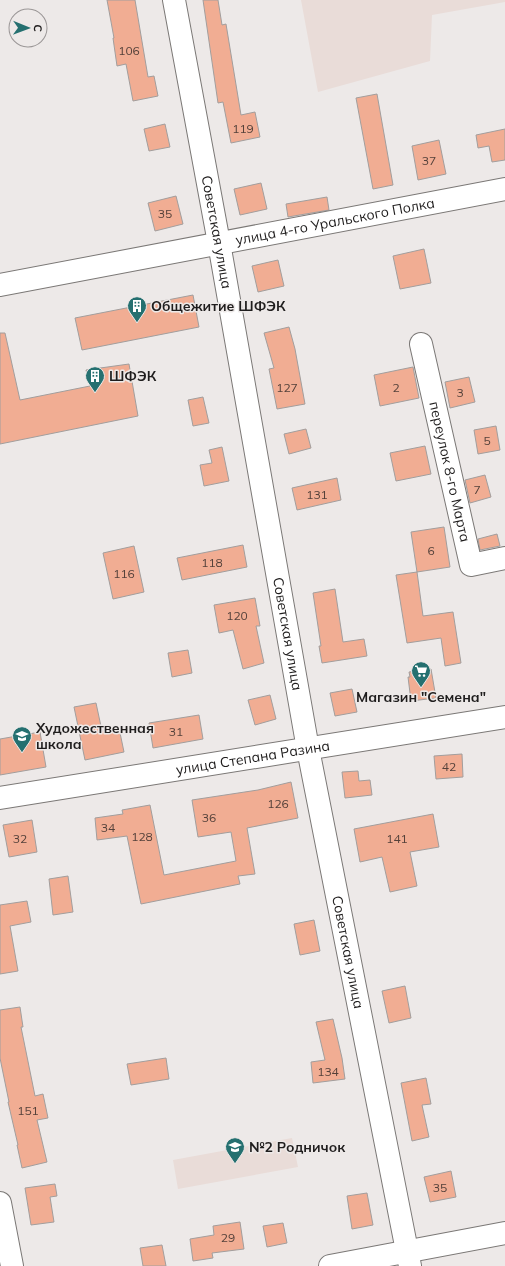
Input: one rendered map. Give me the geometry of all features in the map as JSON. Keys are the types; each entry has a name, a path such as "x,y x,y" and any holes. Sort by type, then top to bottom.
{"street":[{"name":"Советская улица","path":"174,0 219,243 308,749 408,1259"},
{"name":"улица 4-го Уральского Полка","path":"0,285 505,189"},
{"name":"переулок 8-го Марта","path":"421,344 471,565 505,558"},
{"name":"улица Степана Разина","path":"0,798 505,717"},
{"path":"0,1203 12,1266"},
{"path":"330,1266 408,1259 505,1233"}],"shaded area":[{"path":"301,0 505,0 505,2 432,15 430,61 318,92"},
{"name":"№2 Родничок","path":"292,1138 298,1167 178,1189 173,1160"}],"building":[{"path":"107,0 135,0 148,77 154,76 158,96 133,101 126,64 117,66 114,38"},
{"path":"203,0 218,0 222,25 226,24 241,115 255,112 260,137 231,143 223,102 218,103"},
{"path":"377,94 393,185 373,189 356,98"},
{"path":"165,124 170,147 149,151 144,129"},
{"path":"505,129 505,160 492,162 489,146 478,148 476,135"},
{"path":"439,140 446,174 418,180 412,146"},
{"path":"261,183 267,209 240,215 234,189"},
{"path":"176,196 183,224 155,231 148,203"},
{"path":"327,197 329,210 288,217 286,204"},
{"path":"424,249 431,283 400,289 393,256"},
{"path":"278,260 284,286 258,292 252,266"},
{"name":"Общежитие ШФЭК","path":"193,295 199,327 82,350 75,318"},
{"path":"289,327 295,349 305,404 277,409 269,369 274,368 264,333"},
{"name":"ШФЭК","path":"0,333 5,333 20,400 90,386 86,370 129,364 138,416 0,444"},
{"path":"413,367 419,398 380,406 374,375"},
{"path":"469,377 475,402 450,408 445,382"},
{"path":"203,397 209,423 193,426 188,400"},
{"path":"496,426 500,450 478,454 474,430"},
{"path":"306,429 311,448 289,454 284,434"},
{"path":"425,446 431,474 396,481 390,453"},
{"path":"222,447 229,481 204,486 200,465 212,463 209,450"},
{"path":"485,475 491,497 470,503 465,480"},
{"path":"337,478 341,500 297,510 292,488"},
{"path":"444,527 450,567 417,572 411,532"},
{"path":"497,534 500,546 480,550 478,539"},
{"path":"243,545 247,567 182,580 177,558"},
{"path":"134,546 144,592 113,599 103,553"},
{"path":"417,572 423,616 453,612 461,663 445,666 441,638 407,643 396,575"},
{"path":"335,589 343,642 364,639 367,656 322,663 313,593"},
{"path":"255,598 260,626 256,626 264,663 243,669 233,630 219,633 214,605"},
{"path":"188,650 192,673 172,677 168,653"},
{"path":"431,669 436,698 411,701 408,677 410,677 409,672"},
{"path":"352,689 357,712 335,716 330,693"},
{"path":"270,695 276,719 255,725 248,700"},
{"path":"96,703 102,731 119,728 124,752 85,760 74,707"},
{"path":"199,715 203,739 153,748 149,723"},
{"name":"Художественная школа","path":"40,732 46,767 0,775 0,739"},
{"path":"462,754 463,777 436,779 434,756"},
{"path":"358,771 359,781 370,780 372,795 345,798 342,772"},
{"path":"291,782 298,818 247,828 255,874 238,876 240,884 141,904 127,836 97,840 95,818 123,814 122,810 150,805 164,875 236,861 231,832 198,837 192,800 258,790"},
{"path":"433,814 439,847 410,852 417,886 390,892 382,857 360,862 354,829"},
{"path":"32,820 37,852 9,857 3,825"},
{"path":"68,876 73,912 53,915 49,879"},
{"path":"27,901 31,922 10,926 18,971 0,974 0,905"},
{"path":"314,920 320,951 300,955 294,924"},
{"path":"405,986 411,1018 389,1023 382,991"},
{"path":"20,1007 23,1027 21,1027 35,1096 43,1094 48,1118 37,1120 47,1162 22,1168 0,1058 0,1010"},
{"path":"333,1019 345,1079 313,1083 311,1062 325,1060 316,1022"},
{"path":"166,1058 169,1079 131,1085 127,1064"},
{"path":"426,1078 431,1104 422,1105 429,1137 412,1141 401,1083"},
{"path":"451,1171 456,1197 430,1202 424,1177"},
{"path":"55,1184 57,1196 50,1197 54,1222 31,1225 25,1188"},
{"path":"367,1193 373,1225 352,1229 347,1196"},
{"path":"240,1222 244,1249 212,1253 213,1258 193,1261 190,1239 214,1235 213,1226"},
{"path":"283,1223 287,1243 267,1247 263,1226"},
{"path":"162,1245 166,1266 143,1266 140,1248"}],"place":[{"name":"Общежитие ШФЭК","path":"137,323"},
{"name":"ШФЭК","path":"95,393"},
{"name":"Магазин \"Семена\"","path":"421,688"},
{"name":"Художественная школа","path":"22,753"},
{"name":"№2 Родничок","path":"235,1164"}]}
